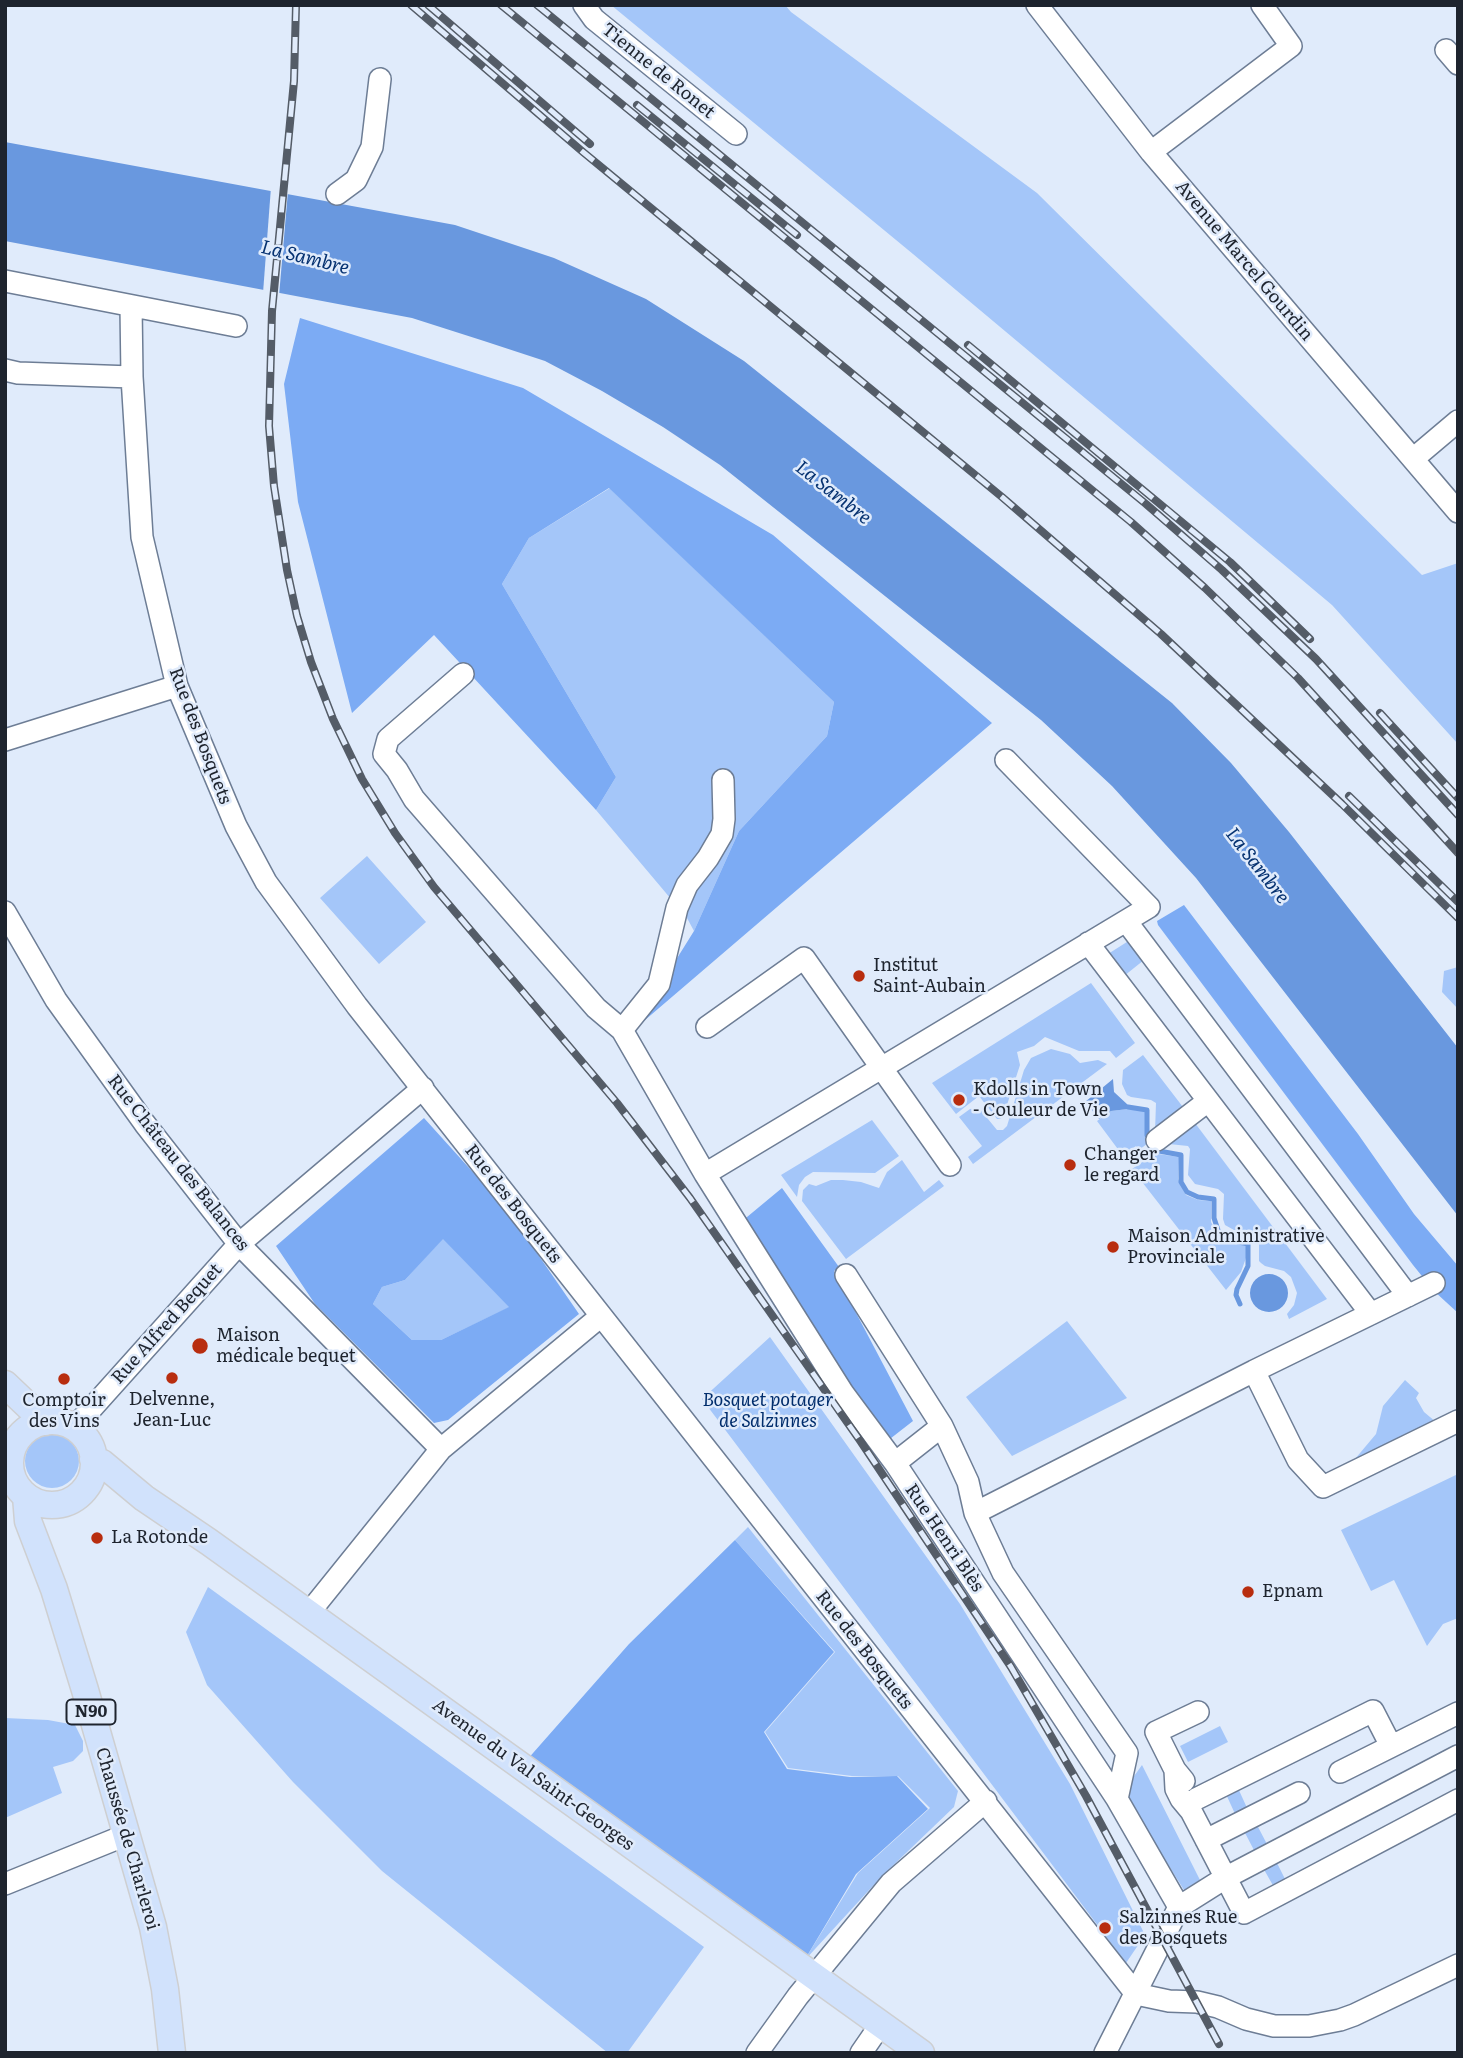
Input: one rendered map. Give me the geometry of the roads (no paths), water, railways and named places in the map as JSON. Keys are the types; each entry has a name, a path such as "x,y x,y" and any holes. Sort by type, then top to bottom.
{"main road":[{"path":"5,1384 44,1422 62,1422 84,1436 93,1459"},
{"name":"N90","path":"26,1496 19,1490 11,1474 11,1433 44,1422"},
{"name":"N90","path":"71,1499 93,1472 93,1459"},
{"name":"Avenue du Val Saint-Georges","path":"93,1459 921,2053"},
{"name":"Avenue du Val Saint-Georges","path":"71,1499 93,1491 123,1492 144,1498"},
{"path":"26,1496 48,1505 71,1499"},
{"name":"Chaussée de Charleroi","path":"26,1496 28,1521 54,1589 153,1927 165,1989 172,2053"},
{"name":"Chaussée de Charleroi","path":"54,1589 47,1543 48,1527 71,1499"}],"street":[{"name":"Tienne de Ronet","path":"584,5 594,19 736,134"},
{"name":"Avenue Marcel Gourdin","path":"1037,5 1151,152 1458,512"},
{"path":"1151,152 1291,46 1262,5"},
{"path":"337,194 356,180 372,147 380,79"},
{"path":"5,281 236,326"},
{"name":"Rue des Bosquets","path":"131,306 132,377 142,537 177,686 236,826 266,882 357,1006 1136,1994"},
{"path":"5,370 19,373 132,377"},
{"path":"1413,459 1458,421"},
{"name":"Rue Henri Blès","path":"463,674 388,739 384,754 414,799 596,1008 622,1030 705,1174 843,1392 895,1463 1117,1799 1179,1908"},
{"path":"5,740 177,686"},
{"path":"705,1174 1149,907 1006,760"},
{"path":"622,1030 659,984 677,908 687,885 722,834 723,780"},
{"name":"Rue Château des Balances","path":"5,912 56,1000 145,1124 239,1244 441,1449"},
{"path":"1126,920 1408,1296"},
{"path":"1088,943 1371,1314"},
{"path":"707,1027 804,958 950,1165"},
{"name":"Rue Alfred Bequet","path":"74,1428 239,1244 423,1088"},
{"path":"1157,1140 1208,1101"},
{"path":"846,1275 942,1426 968,1482 975,1513 1003,1573 1127,1753 1117,1799"},
{"path":"975,1513 1434,1283"},
{"path":"308,1614 441,1449 601,1316"},
{"path":"1255,1371 1298,1460 1323,1487 1458,1421"},
{"path":"895,1463 942,1426"},
{"path":"1194,1805 1373,1711 1391,1746"},
{"path":"1198,1712 1156,1732 1194,1805 1206,1840 1244,1913 1458,1800"},
{"path":"1340,1772 1458,1713"},
{"path":"1105,2053 1179,1908 1226,1878 1458,1756"},
{"path":"1206,1840 1299,1793"},
{"path":"757,2053 814,1976 891,1883 986,1801"},
{"path":"5,1884 126,1835"},
{"path":"1136,1994 1169,2001 1197,2002 1275,2026 1309,2026 1354,2015 1458,1965"},
{"path":"861,2053 881,2024"}],"water":[{"name":"La Sambre","path":"5,142 455,225 554,258 646,299 744,361 1172,703 1231,763 1289,832 1458,1048 1458,1216 1196,878 1112,786 1041,720 720,465 663,427 545,361 412,318 5,241"},
{"path":"1113,1079 1114,1092 1128,1105 1128,1109 1111,1111 1099,1119 1085,1102"},
{"path":"1269,1274 1282,1280 1288,1293 1282,1306 1269,1312 1256,1306 1250,1293 1256,1280"}],"waterway":[{"path":"1128,1107 1147,1110 1147,1135"},
{"path":"1159,1151 1181,1155 1181,1182 1187,1192 1214,1199 1214,1218 1219,1233 1230,1240 1248,1244 1248,1266 1236,1295 1240,1304"}],"railway":[{"path":"296,5 294,81 272,311 269,426 274,486 297,616 333,719 362,779 395,833 434,887 617,1103 690,1198 861,1442 1011,1667 1086,1796 1219,2044"},
{"path":"411,5 583,152 1002,497 1161,634 1342,804 1458,918"},
{"path":"428,5 590,144"},
{"path":"501,5 1131,522 1205,588 1298,678 1458,853"},
{"path":"537,5 1146,504 1222,570 1316,659 1458,815"},
{"path":"637,105 797,235"},
{"path":"968,345 1230,562 1310,639"},
{"path":"1380,713 1458,798"},
{"path":"1349,796 1458,902"}],"place":[{"name":"Institut Saint-Aubain","path":"859,976"},
{"name":"Kdolls in Town - Couleur de Vie","path":"959,1100"},
{"name":"Changer le regard","path":"1070,1165"},
{"name":"Maison Administrative Provinciale","path":"1113,1247"},
{"name":"Maison médicale bequet","path":"200,1346"},
{"name":"Delvenne, Jean-Luc","path":"172,1378"},
{"name":"Comptoir des Vins","path":"64,1379"},
{"name":"La Rotonde","path":"97,1538"},
{"name":"Epnam","path":"1248,1592"},
{"name":"Salzinnes Rue des Bosquets","path":"1105,1928"}],"park label":[{"name":"Bosquet potager de Salzinnes","path":"768,1411"}]}
